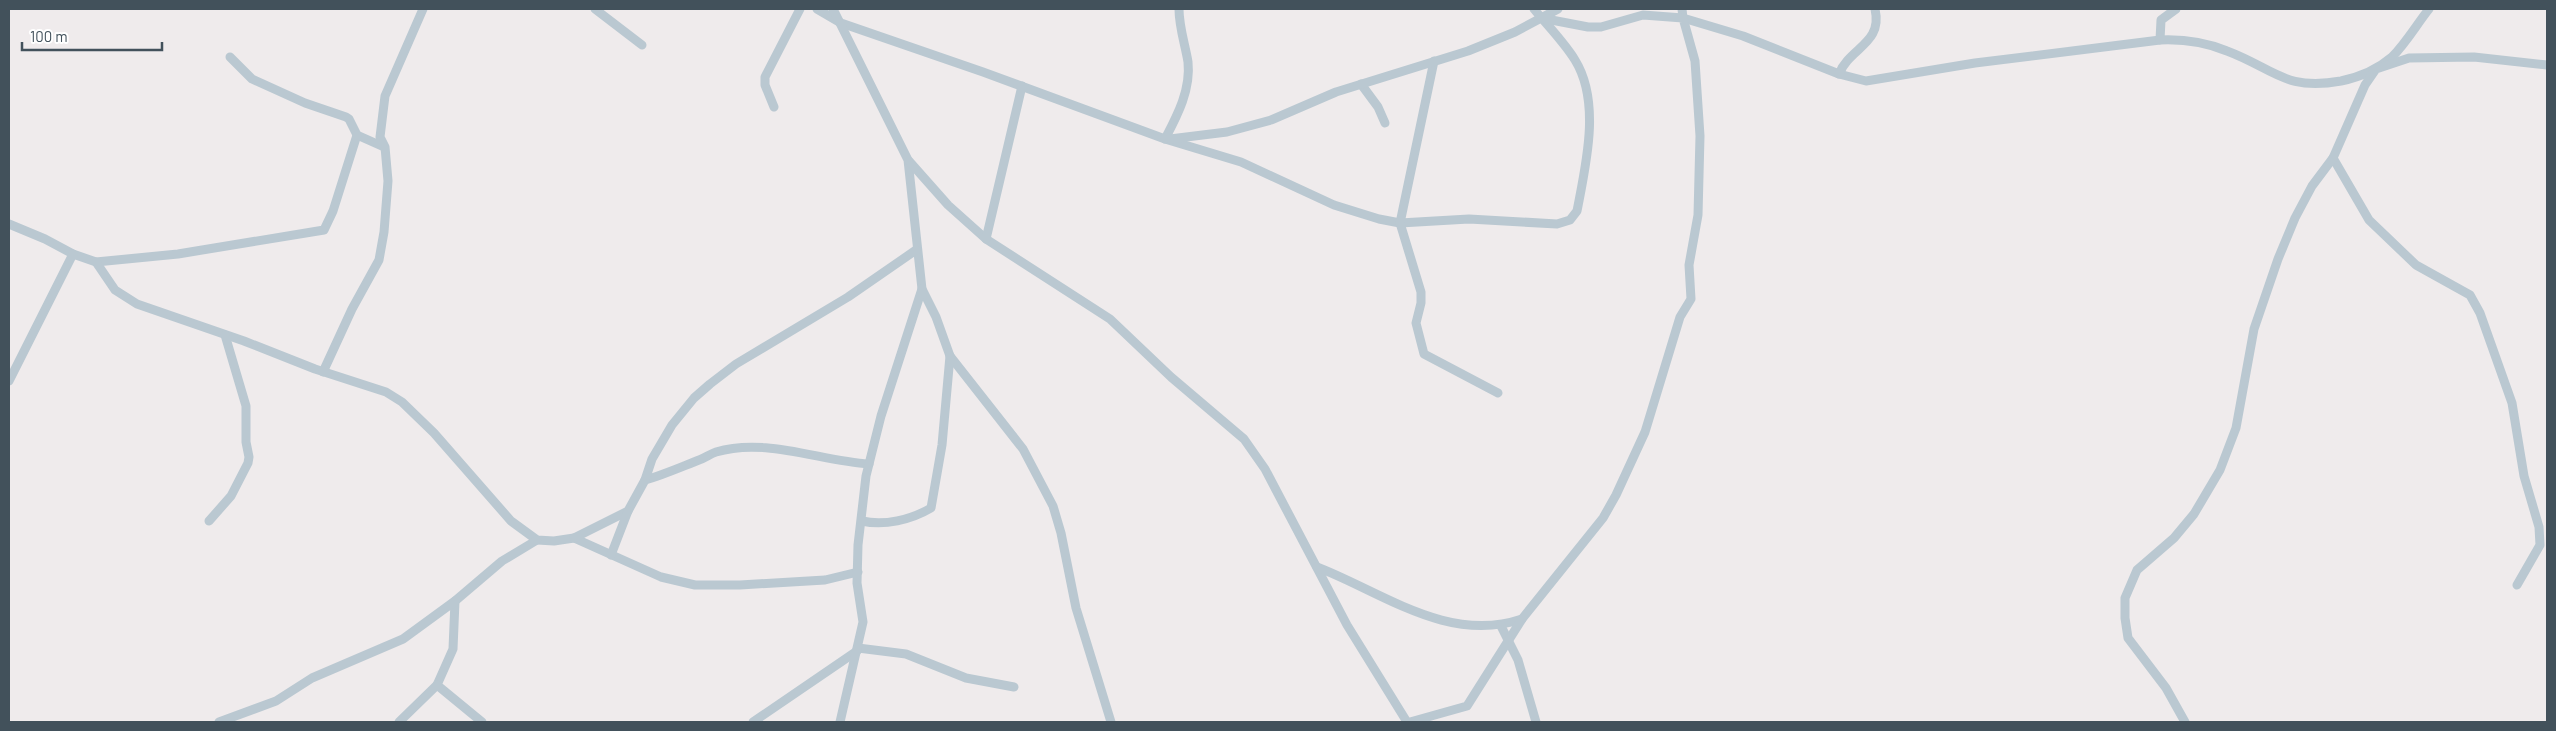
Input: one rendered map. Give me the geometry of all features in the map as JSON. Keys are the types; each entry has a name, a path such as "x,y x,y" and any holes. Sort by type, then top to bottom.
{"street":[{"path":"323,372 352,309 379,260 384,232 388,181 385,147 380,133 385,96 423,9"},
{"path":"595,9 642,45"},
{"path":"774,107 765,86 765,77 800,9"},
{"path":"817,9 841,23 1022,86 1165,139 1240,162 1334,205 1400,224 1469,219 1557,224 1570,220 1577,211 1590,104 1587,83 1575,58 1534,9"},
{"path":"833,9 908,160 948,205 986,239 1110,319 1171,377 1244,439 1265,469 1348,626 1409,722 1467,706 1522,620 1602,518 1616,495 1645,432 1680,317 1691,299 1690,265 1698,215 1700,136 1695,61 1683,13"},
{"path":"1165,139 1179,110 1187,86 1188,64 1179,22 1179,9"},
{"path":"1165,139 1246,127 1361,84 1468,51 1515,32 1558,9"},
{"path":"1839,74 1844,64 1876,31 1875,9"},
{"path":"2160,40 2161,20 2176,9"},
{"path":"2185,722 2166,688 2128,638 2125,598 2137,570 2174,538 2194,514 2220,470 2236,428 2254,329 2278,259 2295,218 2312,186 2333,158 2365,85 2376,69 2395,53 2429,9"},
{"path":"1541,18 1601,27 1643,15 1683,13 1839,74 1866,81 1974,62 2160,40 2184,39 2213,46 2300,84 2318,85 2353,78 2409,58 2455,57 2547,65"},
{"path":"230,57 252,79 305,103 346,117 350,120 358,135 385,147"},
{"path":"1434,61 1400,224 1420,292 1421,303 1416,323 1424,354 1498,393"},
{"path":"1361,84 1378,107 1385,123"},
{"path":"986,239 1022,86"},
{"path":"9,224 96,262 170,255 324,230 334,211 358,135"},
{"path":"2333,158 2369,220 2416,264 2470,295 2480,313 2512,403 2524,476 2539,527 2540,545 2517,585"},
{"path":"908,160 916,250 922,289 936,317 950,356 1023,448 1053,506 1061,533 1076,608 1110,722"},
{"path":"611,555 628,511 645,480 652,459 672,425 694,398 736,364 848,297 916,250"},
{"path":"9,381 74,254"},
{"path":"96,262 107,280 125,298 323,372 386,392 402,402 434,434 512,521 538,540 554,541 574,538 628,511"},
{"path":"840,722 862,622 858,572 869,464 881,416 922,289"},
{"path":"209,521 231,496 248,463 249,457 246,434 246,406 225,335"},
{"path":"862,521 879,525 886,524 918,515 931,508 942,445 950,356"},
{"path":"645,480 700,460 716,452 750,448 795,452 835,461 869,464"},
{"path":"574,538 661,577 682,583 704,586 761,585 825,580 858,572"},
{"path":"219,722 276,701 305,682 337,666 399,641 455,601 502,561 538,540"},
{"path":"1317,567 1438,621 1501,626 1522,620"},
{"path":"399,722 437,685 453,650 455,601"},
{"path":"1501,626 1518,660 1536,722"},
{"path":"753,722 857,650 906,654 966,678 1014,687"},
{"path":"437,685 482,722"},
{"path":"243,714 249,722"}]}
